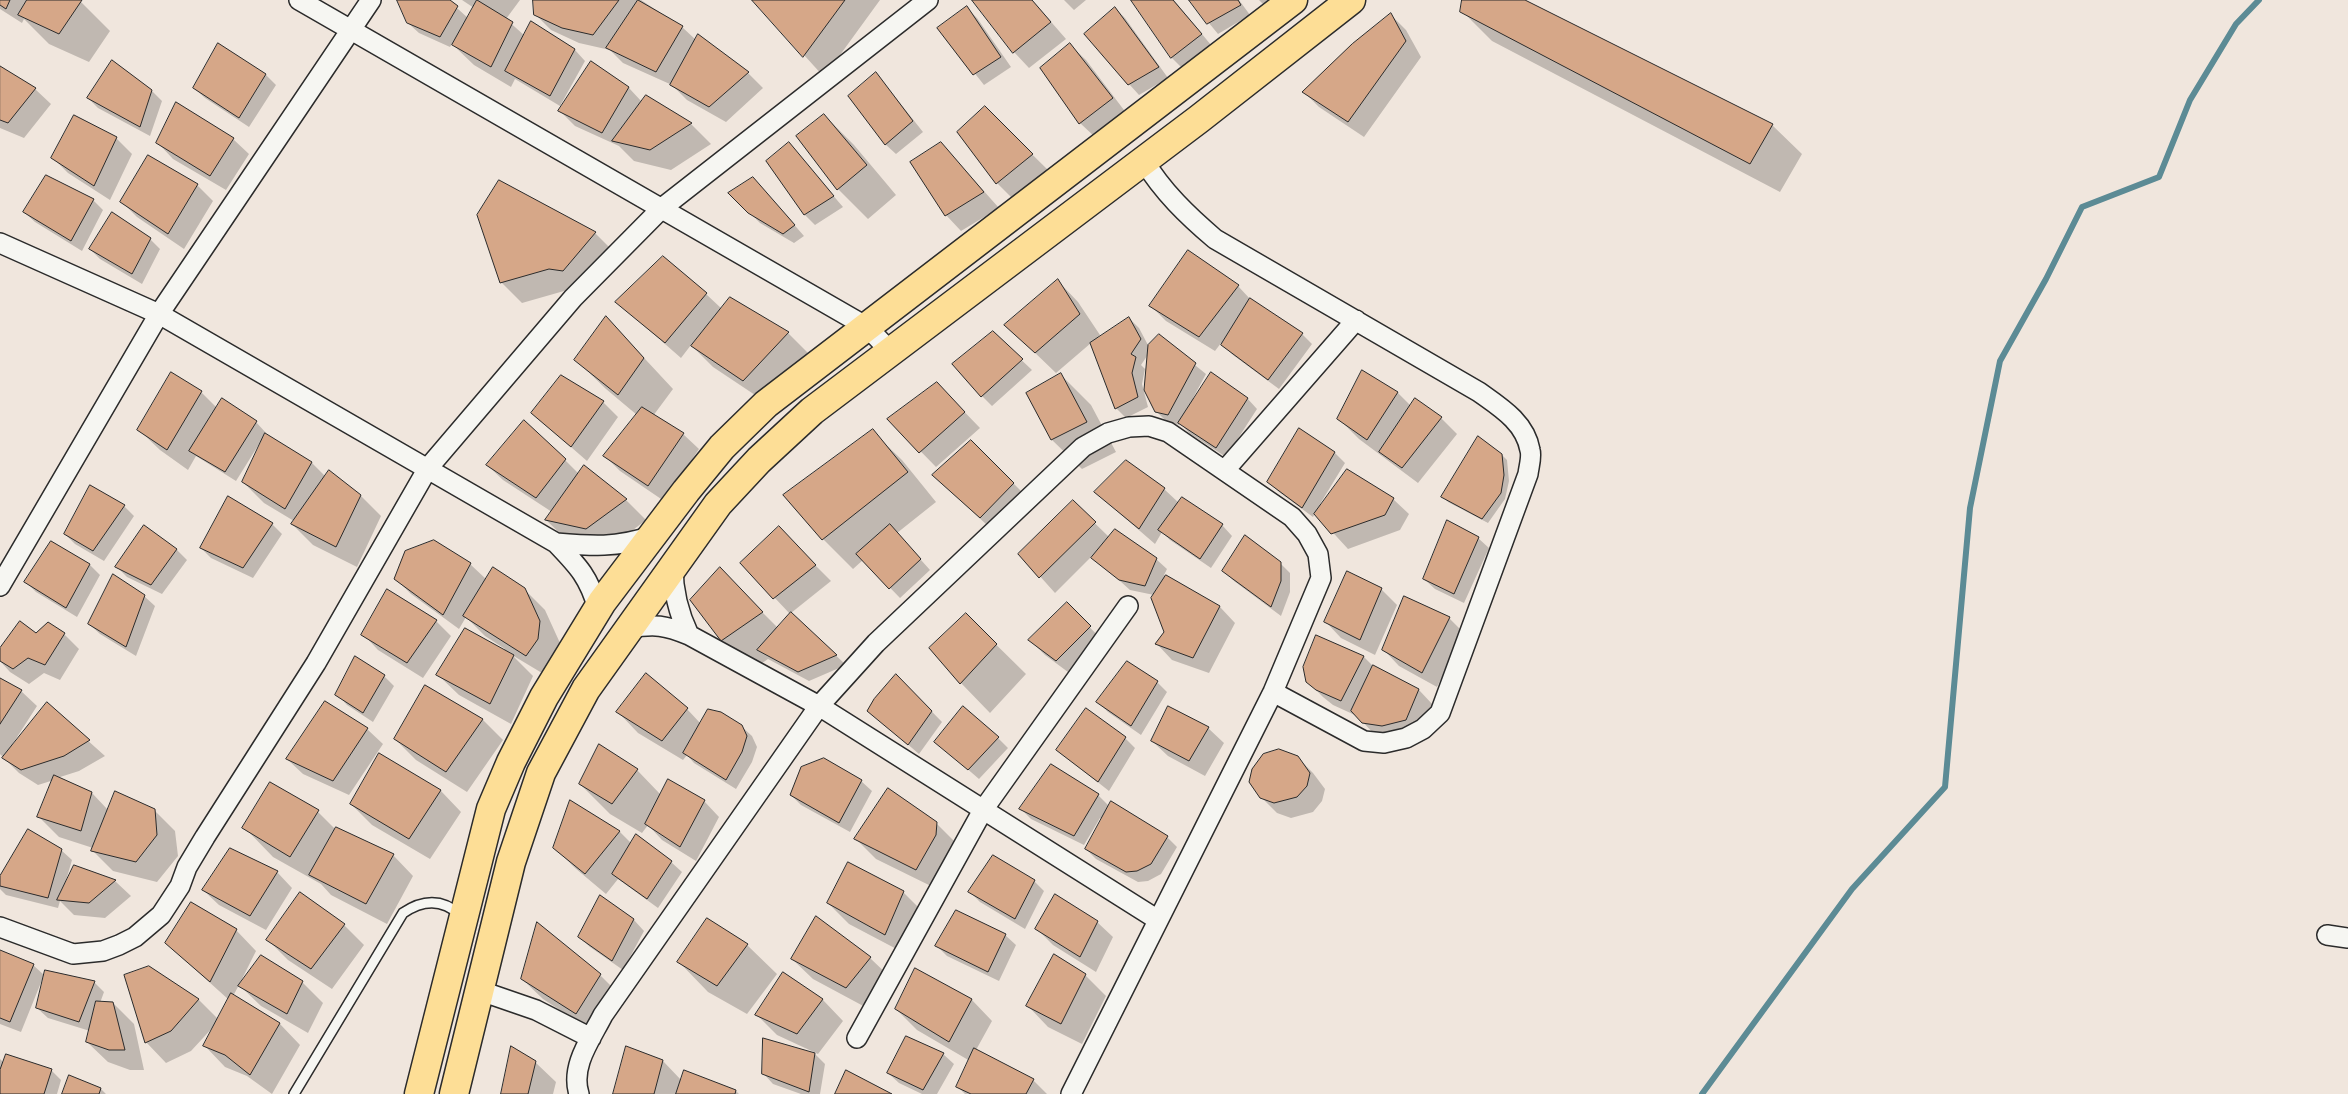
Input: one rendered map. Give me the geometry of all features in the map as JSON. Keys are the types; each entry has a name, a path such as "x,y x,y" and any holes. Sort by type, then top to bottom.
{"main road":[{"path":"419,1094 491,810 511,762 544,697 598,609 722,446 766,404 1293,0"},
{"path":"454,1094 478,990 511,862 541,773 586,689 718,504 759,460 812,411 1144,161 1351,0"}],"street":[{"path":"299,0 867,327 891,352"},
{"path":"0,586 159,314 371,0"},
{"path":"0,927 74,954 86,954 119,945 142,932 161,915 180,886 187,867 316,663 428,468 573,298 662,208 928,0"},
{"path":"1144,161 1158,184 1184,212 1215,239 1479,392 1509,413 1525,433 1531,452 1528,474 1440,713 1424,729 1406,738 1384,743 1364,742 1273,692"},
{"path":"0,244 159,314 556,542 580,569 592,587 598,609"},
{"path":"1225,470 1356,320"},
{"path":"579,1094 575,1083 578,1064 603,1015 819,706 876,643 1083,447 1108,433 1129,427 1149,426 1168,432 1292,517 1307,534 1318,554 1321,578 1273,692 1071,1094"},
{"path":"556,542 628,544 652,536"},
{"path":"672,567 673,590 679,614 689,635"},
{"path":"858,1038 983,810 1128,606"},
{"path":"629,628 654,624 668,626 689,635 819,706 1158,920"},
{"path":"2327,935 2348,938"},
{"path":"478,990 536,1010 591,1038"}],"lane":[{"path":"294,1094 403,913 415,905 429,902 443,904 453,909 463,919"}],"building":[{"path":"0,0 10,0 6,9 0,5"},
{"path":"27,0 82,0 59,34 18,15"},
{"path":"397,0 450,0 458,6 440,37 407,23"},
{"path":"477,0 513,22 491,67 452,45"},
{"path":"533,0 619,0 593,35 562,28 534,15"},
{"path":"638,0 683,26 656,72 606,48"},
{"path":"752,0 845,0 803,57"},
{"path":"972,0 1032,0 1051,22 1013,53"},
{"path":"1131,0 1173,0 1202,34 1171,58"},
{"path":"1189,0 1238,0 1241,5 1207,24"},
{"path":"1462,0 1525,0 1773,124 1750,164 1460,12"},
{"path":"967,6 1001,57 973,75 937,28"},
{"path":"1115,7 1159,67 1128,85 1084,34"},
{"path":"1391,13 1406,41 1348,122 1302,92 1352,44"},
{"path":"531,21 575,49 550,96 505,71"},
{"path":"698,34 749,72 709,107 670,85"},
{"path":"218,43 266,74 239,118 193,88"},
{"path":"1070,43 1113,98 1079,124 1040,68"},
{"path":"112,60 152,90 140,127 87,98"},
{"path":"591,61 629,87 602,133 558,111"},
{"path":"0,66 36,88 8,123 0,120"},
{"path":"876,72 913,121 885,145 848,96"},
{"path":"646,95 692,123 650,150 612,141"},
{"path":"176,102 234,138 210,176 156,143"},
{"path":"985,106 1033,154 996,184 957,132"},
{"path":"824,114 867,165 837,190 796,136"},
{"path":"74,115 117,137 94,186 51,158"},
{"path":"789,142 834,196 804,215 766,161"},
{"path":"941,142 984,192 945,216 910,162"},
{"path":"148,155 198,184 168,234 120,202"},
{"path":"46,175 94,199 71,241 23,212"},
{"path":"753,177 795,225 783,234 748,213 728,193"},
{"path":"499,180 596,232 563,271 549,269 500,283 477,215"},
{"path":"112,212 151,238 132,274 89,249"},
{"path":"1188,250 1239,285 1199,337 1149,306"},
{"path":"663,256 707,293 665,343 615,302"},
{"path":"1058,279 1080,314 1035,353 1004,325"},
{"path":"730,297 789,332 743,381 691,346"},
{"path":"1250,298 1303,333 1268,380 1221,345"},
{"path":"606,316 644,358 618,395 574,360"},
{"path":"1129,317 1141,339 1131,354 1136,357 1132,373 1138,397 1115,409 1090,343"},
{"path":"993,331 1023,359 981,397 952,364"},
{"path":"1159,334 1196,363 1168,415 1155,412 1144,390 1148,345"},
{"path":"1362,370 1398,392 1367,440 1337,419"},
{"path":"171,372 202,391 167,450 137,430"},
{"path":"1211,372 1248,398 1216,448 1178,423"},
{"path":"1061,373 1087,422 1051,440 1026,393"},
{"path":"561,375 604,401 571,447 531,413"},
{"path":"937,382 965,412 919,453 887,419"},
{"path":"222,398 257,421 225,472 189,451"},
{"path":"1415,398 1442,417 1402,468 1379,452"},
{"path":"642,407 684,433 648,486 603,456"},
{"path":"524,420 566,459 536,498 486,465"},
{"path":"1299,428 1335,452 1302,508 1267,482"},
{"path":"873,429 908,472 822,540 783,495"},
{"path":"265,433 312,462 285,509 242,482"},
{"path":"1478,436 1502,454 1504,475 1501,493 1482,519 1441,497"},
{"path":"971,440 1014,483 980,518 932,475"},
{"path":"1126,460 1165,488 1139,529 1094,492"},
{"path":"584,465 627,499 586,529 545,520"},
{"path":"1347,469 1394,498 1385,515 1331,534 1314,514"},
{"path":"329,470 361,495 336,547 291,524"},
{"path":"90,485 125,505 93,551 64,534"},
{"path":"228,496 273,523 243,568 200,548"},
{"path":"1182,497 1223,524 1200,559 1158,530"},
{"path":"1073,500 1096,522 1039,578 1018,554"},
{"path":"1447,520 1479,537 1454,594 1423,579"},
{"path":"890,524 921,559 889,589 856,554"},
{"path":"144,525 177,549 151,585 115,567"},
{"path":"779,526 816,565 773,599 740,563"},
{"path":"1115,529 1157,558 1145,586 1119,580 1091,558"},
{"path":"1245,535 1281,562 1281,581 1271,607 1222,571"},
{"path":"434,540 471,563 443,615 394,579 405,551"},
{"path":"51,541 90,564 66,608 24,582"},
{"path":"493,567 525,588 540,621 538,639 526,656 463,616"},
{"path":"720,567 763,612 721,641 690,600"},
{"path":"1347,571 1382,588 1360,640 1324,622"},
{"path":"113,574 145,595 126,647 88,624"},
{"path":"1166,575 1220,606 1193,658 1155,644 1164,632 1151,598"},
{"path":"387,589 437,620 407,663 361,635"},
{"path":"1404,596 1450,617 1422,673 1382,650"},
{"path":"1067,602 1091,626 1056,661 1028,640"},
{"path":"791,612 837,655 798,672 757,650"},
{"path":"966,613 997,644 960,684 929,648"},
{"path":"20,621 36,633 48,622 65,633 45,665 28,658 13,669 0,661 0,648"},
{"path":"465,628 514,655 490,704 436,675"},
{"path":"1316,635 1364,656 1341,701 1316,690 1306,682 1303,667"},
{"path":"355,656 385,675 363,713 335,695"},
{"path":"1127,661 1158,681 1131,726 1096,702"},
{"path":"1373,665 1419,689 1406,720 1382,726 1362,723 1351,711"},
{"path":"646,673 688,708 662,741 616,712"},
{"path":"896,674 932,711 908,745 867,711 874,699"},
{"path":"0,678 22,690 0,724"},
{"path":"425,685 483,719 446,772 394,739"},
{"path":"325,701 368,728 333,781 286,759"},
{"path":"47,702 90,740 64,756 21,770 2,758"},
{"path":"963,706 999,737 968,770 934,742"},
{"path":"1168,706 1209,727 1189,761 1151,741"},
{"path":"1086,708 1126,737 1098,782 1056,750"},
{"path":"708,709 721,712 742,725 747,736 742,752 726,780 683,753"},
{"path":"599,744 638,769 612,804 579,784"},
{"path":"1279,749 1298,756 1310,773 1307,786 1297,797 1274,803 1260,798 1249,782 1252,769 1263,754"},
{"path":"379,753 441,790 409,839 350,804"},
{"path":"824,758 862,780 839,823 790,795 801,767"},
{"path":"1051,764 1099,794 1074,836 1019,809"},
{"path":"54,775 92,792 81,831 37,817"},
{"path":"668,779 705,800 680,847 645,824"},
{"path":"270,782 319,810 290,857 242,828"},
{"path":"888,788 937,822 936,835 916,870 854,839"},
{"path":"115,791 155,809 157,835 136,862 91,851"},
{"path":"570,800 620,831 585,874 553,848"},
{"path":"1111,801 1168,836 1151,864 1137,871 1126,872 1085,849"},
{"path":"336,827 394,854 366,904 309,875"},
{"path":"28,829 62,849 48,898 0,886 0,876"},
{"path":"636,834 672,861 647,899 612,874"},
{"path":"230,848 278,871 250,916 202,890"},
{"path":"993,855 1035,880 1015,919 968,892"},
{"path":"848,862 904,891 885,935 827,903"},
{"path":"74,865 116,880 89,903 57,900"},
{"path":"300,892 345,924 311,969 266,940"},
{"path":"1055,894 1098,921 1080,957 1035,929"},
{"path":"600,895 634,919 612,961 578,937"},
{"path":"191,902 237,929 210,982 165,943"},
{"path":"956,910 1006,934 988,972 935,946"},
{"path":"816,916 871,957 846,988 791,959"},
{"path":"707,918 748,944 717,986 677,962"},
{"path":"537,922 601,974 576,1014 521,979"},
{"path":"0,950 34,964 10,1022 0,1018"},
{"path":"1054,954 1086,974 1061,1024 1026,1006"},
{"path":"261,955 303,981 287,1014 238,986"},
{"path":"149,966 199,999 171,1031 145,1043 124,975"},
{"path":"915,968 972,999 949,1042 895,1009"},
{"path":"45,970 95,981 79,1022 36,1008"},
{"path":"783,972 823,999 797,1034 755,1015"},
{"path":"231,993 280,1023 250,1075 225,1055 203,1046"},
{"path":"96,1001 113,1002 125,1050 109,1050 86,1042"},
{"path":"906,1036 944,1053 923,1090 887,1073"},
{"path":"763,1038 815,1053 809,1092 762,1074"},
{"path":"511,1046 536,1061 528,1094 501,1094"},
{"path":"626,1046 663,1060 654,1094 613,1094"},
{"path":"974,1048 1034,1079 1026,1094 971,1094 956,1087"},
{"path":"6,1054 52,1069 44,1094 0,1094 0,1070"},
{"path":"684,1070 736,1090 735,1094 676,1094"},
{"path":"846,1070 892,1094 835,1094"},
{"path":"69,1075 101,1088 99,1094 62,1094"}],"waterway":[{"path":"1702,1094 1852,889 1945,787 1970,508 2000,361 2046,279 2082,207 2159,177 2190,100 2236,24 2259,0"}]}
